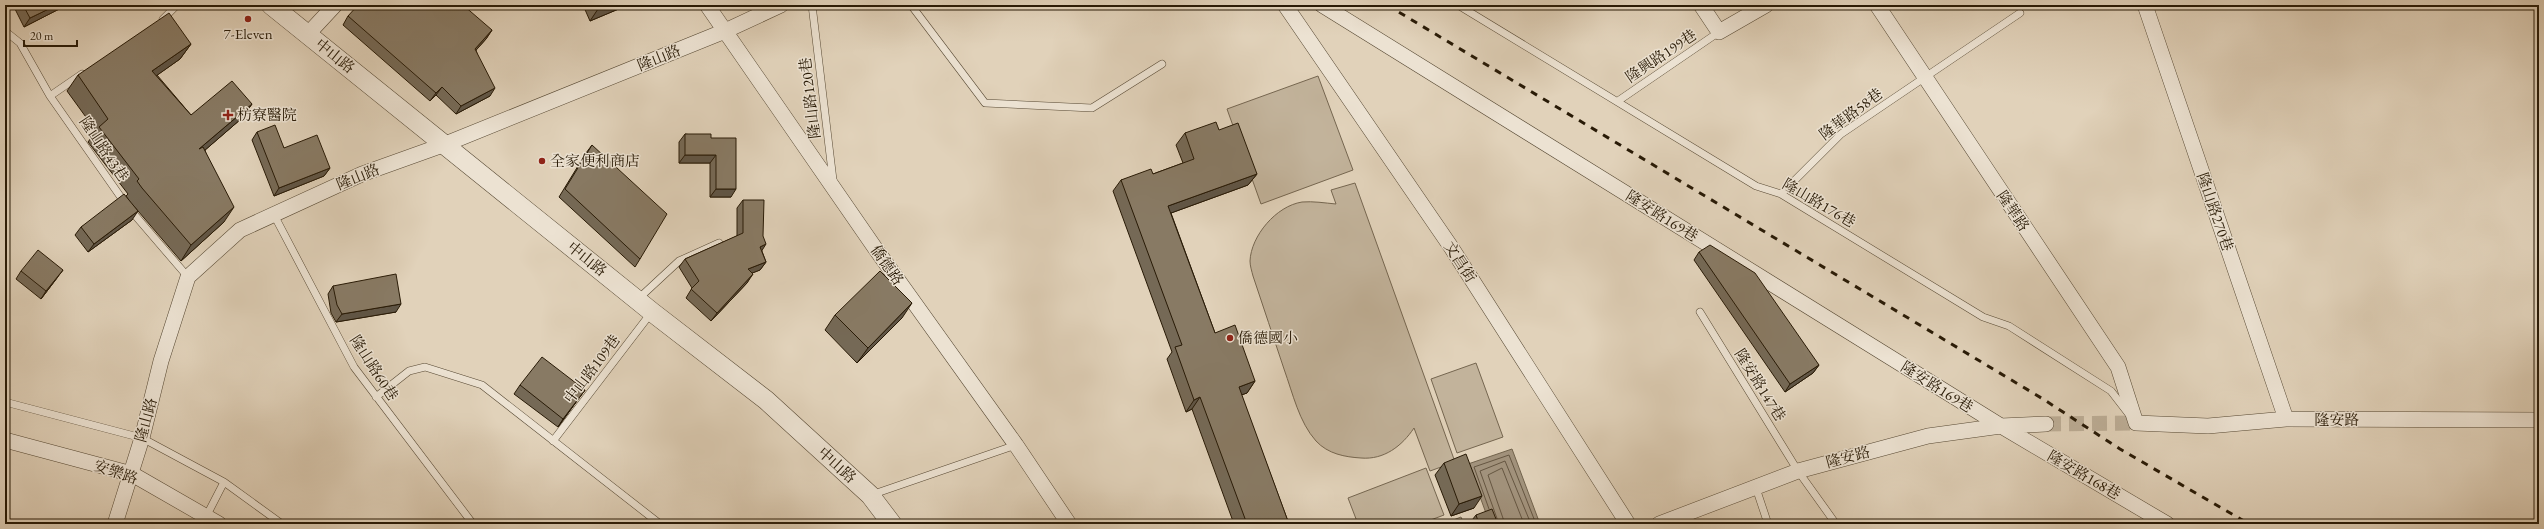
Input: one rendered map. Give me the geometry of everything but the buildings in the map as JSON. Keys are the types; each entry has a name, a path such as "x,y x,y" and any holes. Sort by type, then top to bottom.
{"street":[{"name":"中山路","path":"271,5 652,312 766,400 870,495 892,524"},
{"path":"308,34 335,5"},
{"name":"僑德路","path":"707,5 958,367 1016,445 1068,524"},
{"name":"隆山路","path":"115,524 132,474 161,361 188,277 240,230 273,213 362,174 443,145 725,31 781,5"},
{"name":"文昌街","path":"1285,5 1451,246 1628,524"},
{"name":"隆安路169巷","path":"1322,5 2001,426"},
{"path":"1700,5 1719,32 1766,5"},
{"name":"隆華路","path":"1877,5 2118,368 2136,423"},
{"name":"隆山路270巷","path":"2144,5 2286,419"},
{"name":"隆安路","path":"2136,423 2208,426 2286,419 2539,420"},
{"name":"隆安路","path":"1659,524 1798,471 1928,436 2001,426 2046,424"},
{"name":"隆安路168巷","path":"2001,426 2167,524"},
{"name":"安樂路","path":"5,440 132,474 207,515 219,524"}],"lane":[{"path":"155,25 177,5"},
{"name":"隆山路120巷","path":"812,5 834,188"},
{"path":"911,5 985,103 1092,108 1162,64"},
{"name":"隆山路176巷","path":"1458,5 1756,186 1781,194 1983,317 2009,326 2111,391 2136,423"},
{"name":"隆華路58巷","path":"1781,194 1842,134 2020,13"},
{"name":"隆山路43巷","path":"5,31 20,43 50,96 127,206 188,277"},
{"name":"隆興路199巷","path":"1618,102 1719,32"},
{"path":"50,96 90,69"},
{"name":"隆山路60巷","path":"273,213 354,367 471,524"},
{"path":"637,300 680,261 718,243"},
{"name":"中山路109巷","path":"553,442 652,312"},
{"name":"隆安路147巷","path":"1700,312 1798,471 1836,524"},
{"path":"376,397 409,371 425,367 482,385 553,442 660,524"},
{"path":"5,402 142,438 224,482 282,524"},
{"path":"870,495 1016,445"},
{"path":"207,515 224,482"},
{"path":"1756,488 1768,524"},
{"path":"268,524 273,517"}],"shaded area":[{"path":"1318,76 1353,170 1261,204 1227,109"},
{"path":"1355,183 1455,462 1430,471 1414,428 1398,446 1377,457 1355,458 1343,456 1331,452 1316,441 1305,425 1297,407 1250,265 1251,251 1255,242 1260,232 1274,216 1283,209 1302,202 1336,204 1331,190"},
{"path":"1476,363 1503,437 1457,453 1431,379"},
{"path":"1426,468 1444,515 1420,524 1358,524 1348,498"},
{"path":"1461,517 1464,524 1443,524"}],"water":[{"path":"1512,449 1540,524 1490,524 1468,464"}],"tunnel":[{"path":"2046,424 2136,423"}],"railway":[{"path":"1387,5 2043,399 2120,449 2249,524"}],"place":[{"name":"7-Eleven","path":"248,19"},
{"name":"枋寮醫院","path":"228,115"},
{"name":"全家便利商店","path":"542,161"},
{"name":"僑德國小","path":"1230,338"}]}
